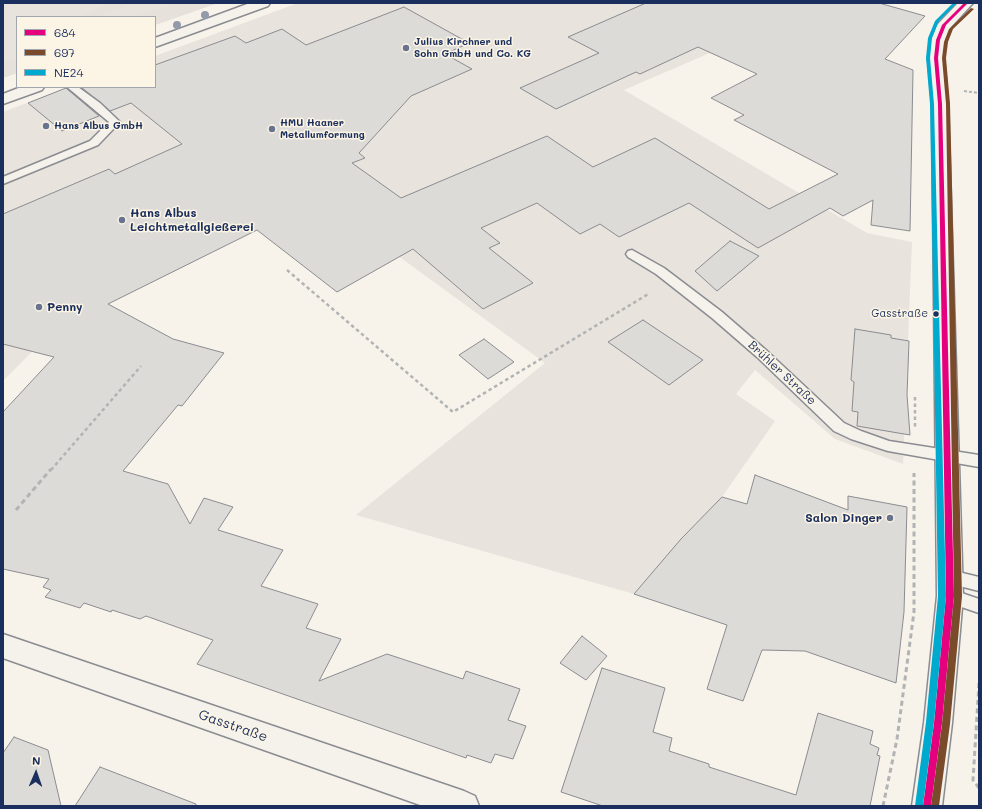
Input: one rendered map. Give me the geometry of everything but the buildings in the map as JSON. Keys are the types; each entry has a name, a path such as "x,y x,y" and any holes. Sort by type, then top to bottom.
{"main road":[{"path":"156,43 263,3"},
{"path":"926,806 938,723 950,586 948,455 943,317 940,104 936,58 938,40 944,25 966,3"},
{"path":"3,99 33,88"},
{"name":"Gasstraße","path":"3,646 464,806"}],"lane":[{"path":"3,181 94,143 115,122 96,104 73,88"},
{"name":"Brühler Straße","path":"632,254 671,280 723,320 839,427 856,435 888,446 979,461"},
{"path":"950,586 979,584"},
{"path":"950,586 979,606"}],"path":[{"path":"962,91 979,93"},
{"path":"287,270 454,412 671,280"},
{"path":"16,510 142,366"},
{"path":"884,806 897,739 914,612 915,394"},
{"path":"979,683 973,780 979,788"}],"shaded area":[{"path":"3,3 218,3 156,25 156,16 16,16 16,73 3,78"},
{"path":"108,3 134,3 101,16 83,16"},
{"path":"175,3 218,3 156,25 156,16 138,16"},
{"path":"298,3 826,3 624,90 867,233 912,242 903,464 835,439 755,370 736,394 775,421 722,497 634,594 356,515 545,363 316,196 145,286 112,271 3,381 3,112 66,88 156,88 156,56"},
{"path":"16,58 16,73 3,78 3,63"}],"transit line":[{"name":"NE24","path":"919,805 930,722 942,596 932,104 928,58 930,38 937,21 955,3"},
{"name":"684","path":"927,806 938,723 950,596 940,104 936,58 938,40 944,25 966,3"},
{"name":"697","path":"935,806 946,724 958,596 948,104 944,58 946,42 951,29 972,9"}],"place":[{"name":"Julius Kirchner und Sohn GmbH und Co. KG","path":"406,48"},
{"name":"Hans Albus GmbH","path":"46,126"},
{"name":"HMU Haaner Metallumformung","path":"272,129"},
{"name":"Hans Albus Leichtmetallgießerei","path":"122,220"},
{"name":"Penny","path":"39,307"},
{"name":"Gasstraße","path":"936,314"},
{"name":"Salon Dinger","path":"890,518"}]}
